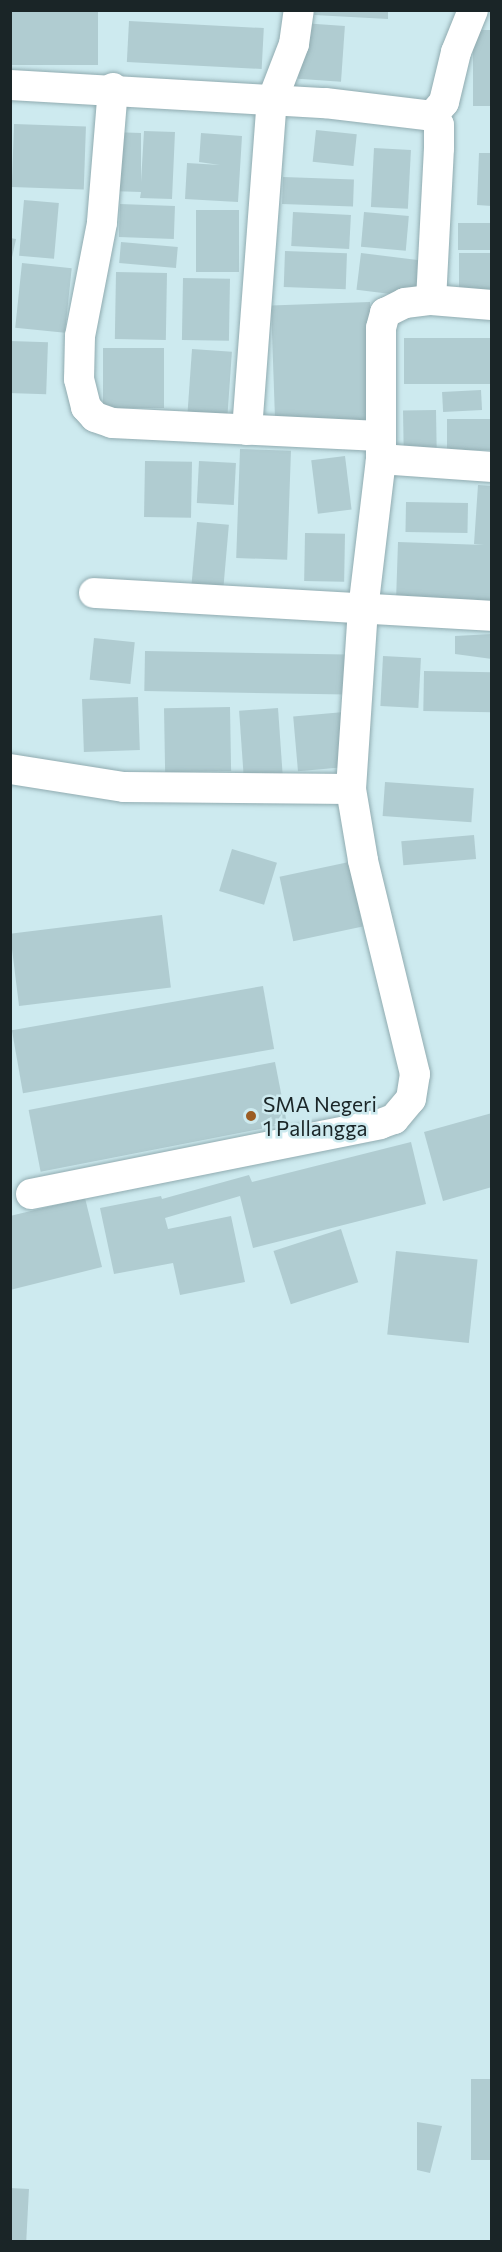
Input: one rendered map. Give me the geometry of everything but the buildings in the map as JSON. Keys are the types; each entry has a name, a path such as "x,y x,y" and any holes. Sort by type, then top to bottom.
{"street":[{"path":"247,430 272,101 294,44 299,10"},
{"path":"432,116 444,102 456,52 473,10"},
{"path":"10,85 113,88 432,116 439,125 439,148 431,300"},
{"path":"113,88 102,223 80,336 79,379 86,407 95,417 112,423 247,430 380,447 492,467"},
{"path":"31,1194 380,1124 402,1112 414,1090 415,1074 366,872 351,789 363,610 380,447 381,328 385,313 405,303 431,300 492,304"},
{"path":"94,592 492,616"},
{"path":"10,769 124,788 351,789"}],"place":[{"name":"SMA Negeri 1 Pallangga","path":"251,1116"}]}
